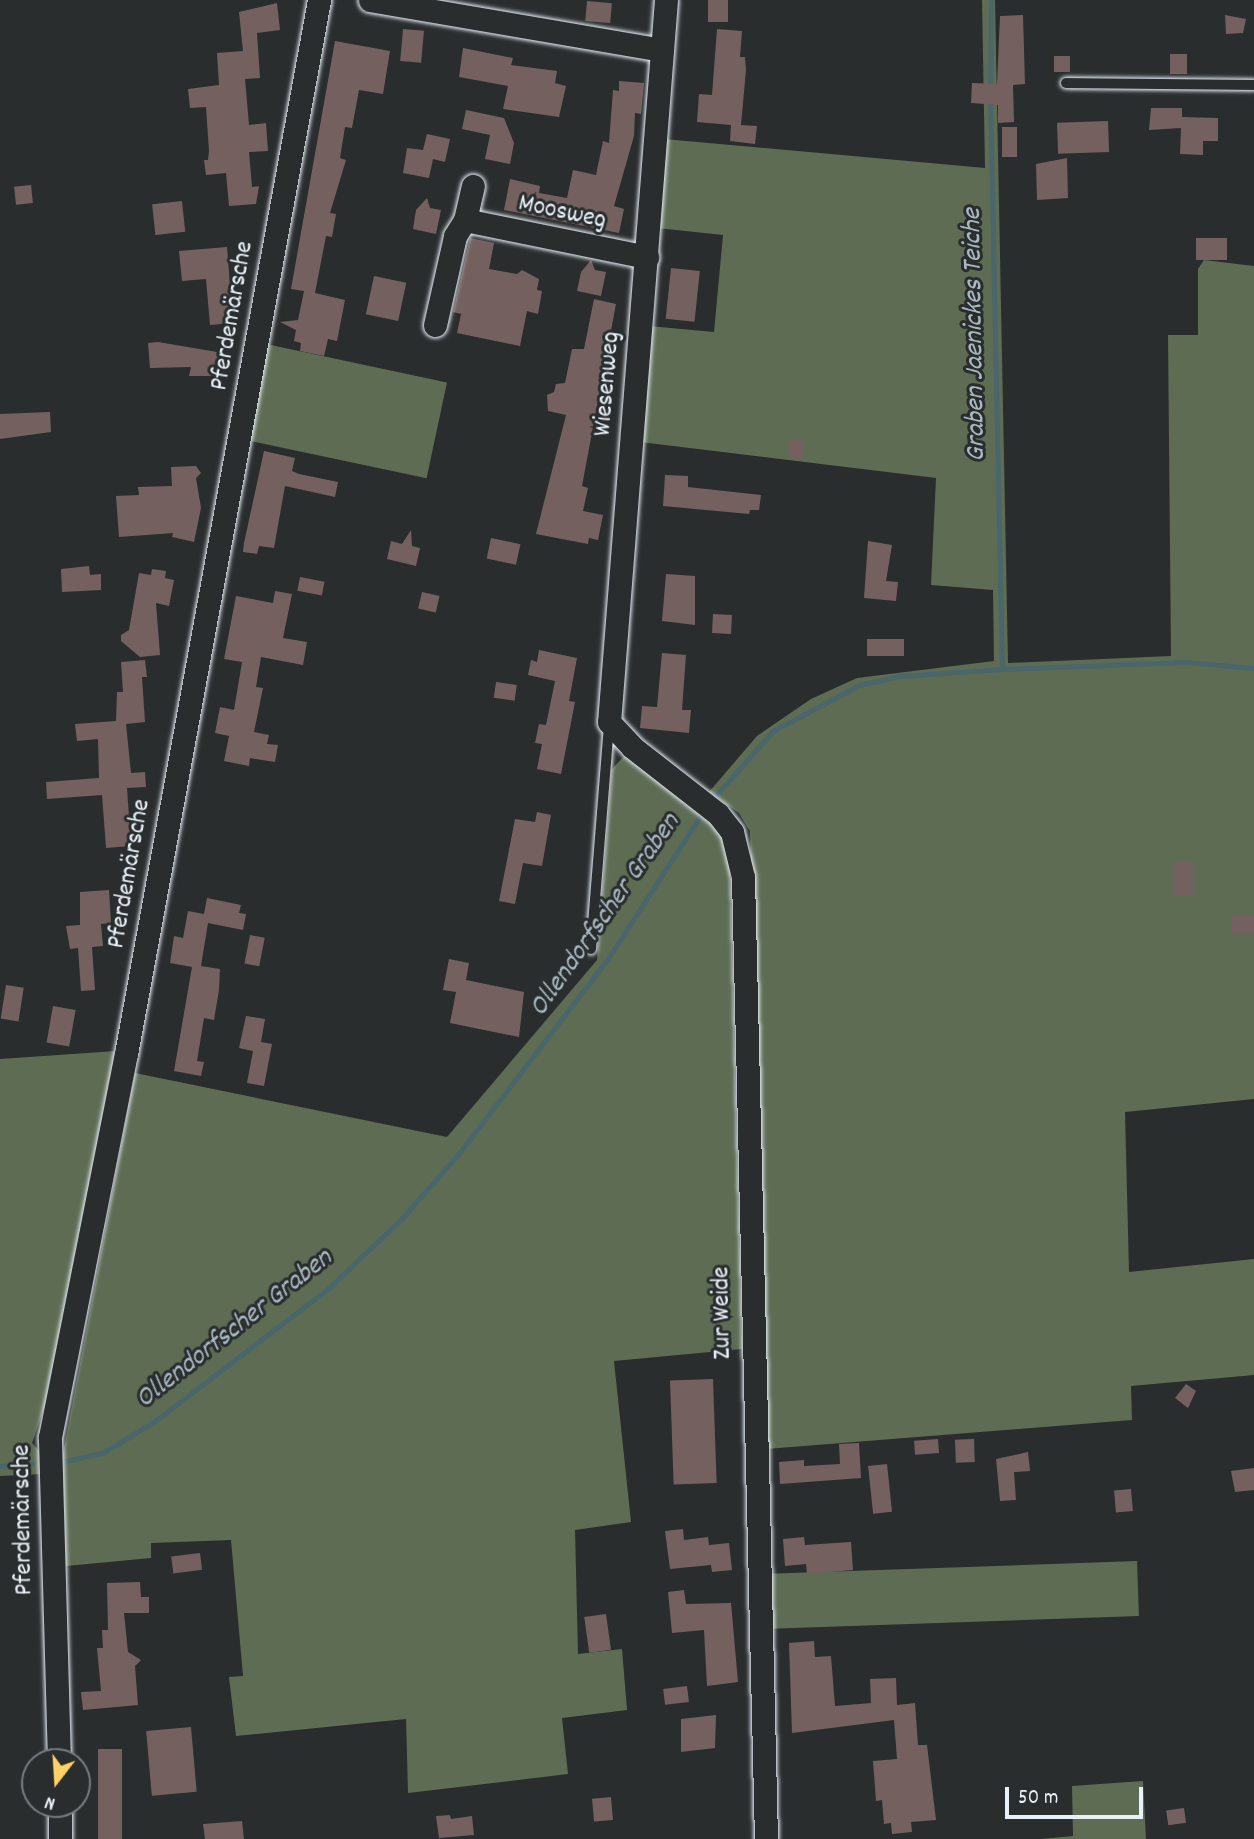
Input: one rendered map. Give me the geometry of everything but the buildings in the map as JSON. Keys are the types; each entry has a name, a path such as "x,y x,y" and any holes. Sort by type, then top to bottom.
{"street":[{"name":"Pferdemärsche","path":"58,1748 50,1437 126,1054 319,0"},
{"path":"370,0 662,50"},
{"name":"Wiesenweg","path":"609,722 666,0"},
{"path":"435,325 455,236 465,220 472,186"},
{"name":"Moosweg","path":"465,220 647,257"},
{"name":"Zur Weide","path":"609,722 632,747 710,807 732,832 743,877 766,1839"},
{"path":"60,1818 60,1839"}],"lane":[{"path":"1066,83 1254,85"},
{"name":"Wiesenweg","path":"591,948 609,722"}],"green space":[{"path":"982,0 995,0 1008,663 1171,656 1168,335 1198,335 1198,269 1204,260 1254,266 1254,1099 1125,1112 1129,1272 1254,1259 1254,1375 1131,1386 1132,1420 766,1449 750,831 739,813 709,792 757,736 811,699 857,678 994,661 993,590 931,585 936,478 640,442 649,326 714,332 723,235 657,228 664,139 985,168"},
{"path":"266,344 447,382 427,478 246,440"},
{"path":"626,754 722,833 730,871 742,1349 614,1361 631,1522 575,1530 578,1654 622,1649 627,1710 562,1718 568,1774 408,1793 406,1719 236,1736 229,1677 243,1676 231,1540 151,1543 151,1558 66,1566 63,1454 135,1073 447,1137 597,960 612,769"},
{"path":"116,1051 54,1379 32,1443 40,1452 42,1474 0,1476 0,1059"},
{"path":"1137,1561 1139,1616 771,1629 769,1574"},
{"path":"1143,1781 1146,1839 1041,1839 1073,1836 1072,1786"}],"waterway":[{"name":"Graben Jaenickes Teiche","path":"990,88 991,0"},
{"name":"Graben Jaenickes Teiche","path":"990,98 1002,669"},
{"name":"Ollendorfscher Graben","path":"710,802 773,731 859,685 900,676 1002,669 1186,662 1254,668"},
{"name":"Ollendorfscher Graben","path":"66,1461 104,1452 155,1421 329,1288 404,1216 460,1152 609,957 704,810"},
{"name":"Ollendorfscher Graben","path":"0,1466 32,1464"}]}
